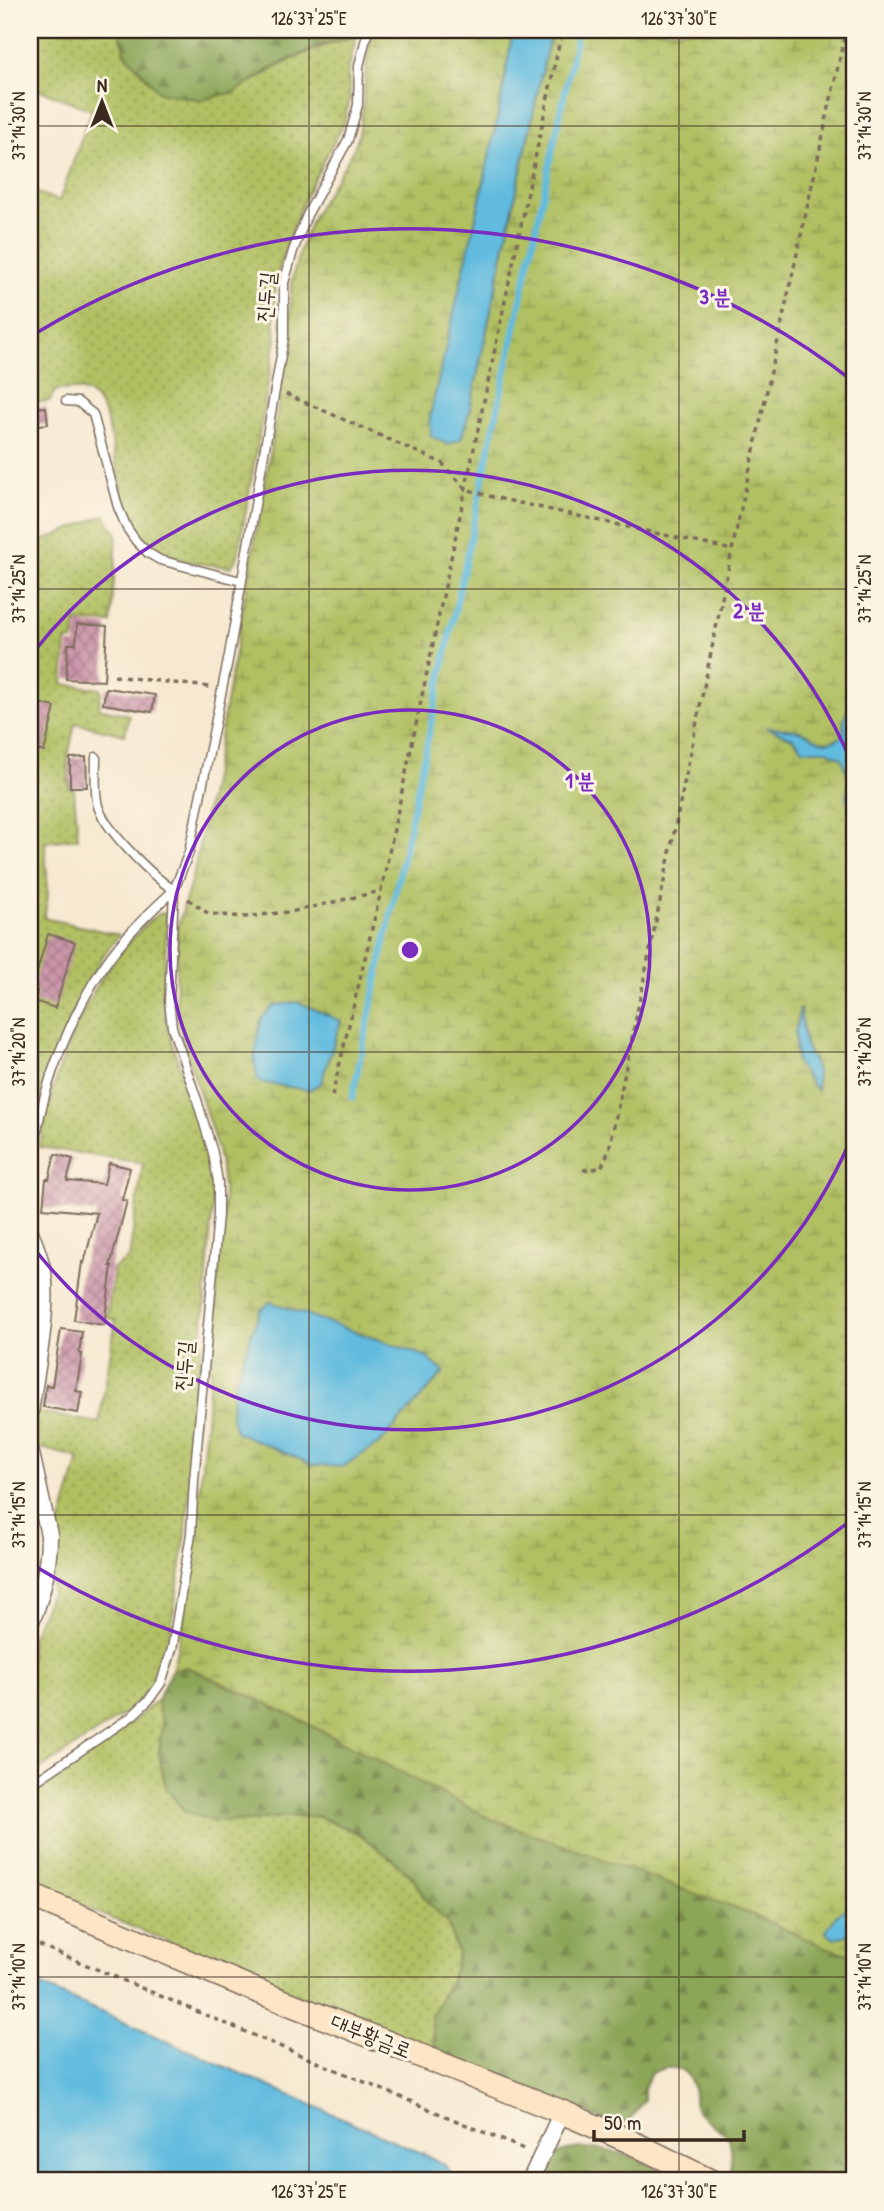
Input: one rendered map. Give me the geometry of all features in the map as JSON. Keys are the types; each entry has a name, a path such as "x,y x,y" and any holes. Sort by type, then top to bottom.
{"main road":[{"name":"대부황금로","path":"30,1895 255,1990 562,2112 710,2181"}],"street":[{"name":"진두길","path":"30,1230 44,1275 44,1298 30,1413"},
{"path":"30,1449 46,1516 49,1549 40,1599 30,1624"},
{"path":"530,2181 562,2112"}],"lane":[{"name":"진두길","path":"30,1785 132,1716 149,1700 161,1683 172,1649 191,1534 218,1215 218,1182 213,1153 198,1100 172,1027 169,1001 174,890 189,852 223,688 284,338 284,283 307,215 348,140 358,106 359,66 368,30"},
{"path":"66,401 78,402 93,414 118,507 136,541 160,560 242,581"},
{"path":"96,757 98,807 103,816 144,865 161,882 174,890"},
{"name":"진두길","path":"30,1230 32,1173 39,1117 60,1053 95,978 124,939 174,890"}],"path":[{"path":"332,1096 381,891 562,30"},
{"path":"583,1170 601,1168 609,1150 732,550 846,30"},
{"path":"275,389 442,463 466,489 732,550"},
{"path":"114,676 223,688"},
{"path":"174,890 209,914 245,917 295,911 381,891"},
{"path":"30,1941 541,2157"}],"green space":[{"path":"30,30 119,30 126,54 235,92 293,59 356,36 348,73 350,98 344,123 306,195 277,276 273,307 276,339 238,556 231,567 165,555 147,546 135,532 120,489 106,420 99,403 88,393 68,389 56,390 49,401 30,403 30,190 59,201 92,110 30,86"},
{"path":"119,30 359,30 356,36 325,44 279,64 235,92 201,100 159,92 126,54"},
{"path":"374,30 513,30 485,175 430,416 469,413 551,30 854,30 854,693 844,719 843,737 821,741 801,732 793,739 804,750 827,750 842,759 850,780 846,798 852,809 854,808 854,1903 836,1916 849,1936 854,1928 854,1955 825,1947 756,1916 489,1818 291,1715 187,1667 172,1670 184,1611 197,1512 224,1199 221,1168 213,1134 182,1038 176,1009 177,929 194,871 214,772 290,338 291,290 295,268 315,214 357,140","holes":["800,1010 805,1045 817,1070 817,1090 805,1076","260,1311 313,1465 237,1432 231,1415 235,1381"]},
{"path":"105,515 117,535 111,623 76,622 74,640 66,641 63,684 101,689 99,708 129,715 125,735 75,723 68,757 69,788 74,789 78,838 45,842 48,897 44,918 119,935 87,984 44,1087 30,1178 30,546"},
{"path":"163,913 167,919 164,988 168,1028 207,1148 214,1190 186,1533 167,1654 155,1683 127,1712 30,1776 30,1640 51,1593 53,1568 59,1548 58,1533 79,1458 37,1447 36,1412 99,1423 116,1320 107,1318 114,1268 129,1258 143,1163 39,1147 62,1062 85,1008 115,959 147,923"},
{"path":"30,1252 38,1298 37,1313 30,1313"},
{"path":"187,1667 291,1715 489,1818 756,1916 825,1947 854,1955 854,2181 740,2181 730,2177 732,2154 728,2138 696,2109 690,2079 682,2070 676,2068 651,2073 644,2088 644,2100 629,2122 613,2124 454,2059 434,2045 431,2016 451,1981 458,1954 447,1921 427,1902 413,1878 356,1832 317,1816 213,1821 185,1812 166,1788 159,1754 162,1723 157,1700 172,1670"},
{"path":"157,1700 162,1723 159,1754 166,1788 185,1812 213,1821 317,1816 356,1832 413,1878 427,1902 447,1921 458,1954 451,1981 441,1996 454,2059 30,1885 30,1791 134,1721"},
{"path":"583,2148 623,2154 682,2181 541,2181 547,2166 556,2156"}],"water":[{"path":"513,30 551,30 469,413 461,439 448,445 431,436 430,416 480,200"},
{"path":"854,693 852,810 846,798 850,780 842,759 827,750 804,750 793,738 765,727 800,731 824,742 835,740 843,736 844,719"},
{"path":"298,1002 341,1021 321,1083 309,1090 258,1082 254,1060 261,1019 275,1005"},
{"path":"800,1008 805,1045 817,1070 817,1091 796,1062 795,1032"},
{"path":"270,1302 425,1356 444,1372 380,1443 342,1467 313,1465 236,1432 231,1415 235,1381 260,1311"},
{"path":"854,1903 851,1931 834,1939 826,1932 836,1916"},
{"path":"30,1981 424,2154 445,2165 455,2181 30,2181"}],"building":[{"path":"46,407 48,424 30,426 30,408"},
{"path":"77,624 107,626 104,681 66,679 68,644 76,644"},
{"path":"106,688 155,695 152,712 103,704"},
{"path":"30,701 55,707 44,752 30,748"},
{"path":"86,757 87,787 70,787 70,758"},
{"path":"48,934 75,942 55,1008 34,1001 37,991 32,989"},
{"path":"55,1154 73,1159 67,1181 104,1184 109,1163 130,1168 122,1200 127,1201 110,1266 104,1325 74,1320 82,1262 84,1263 97,1213 43,1208 46,1179 49,1179"},
{"path":"61,1329 82,1332 79,1353 82,1354 76,1391 82,1392 78,1413 43,1407 46,1385 52,1386"}],"waterway":[{"path":"352,1098 578,30"}]}
